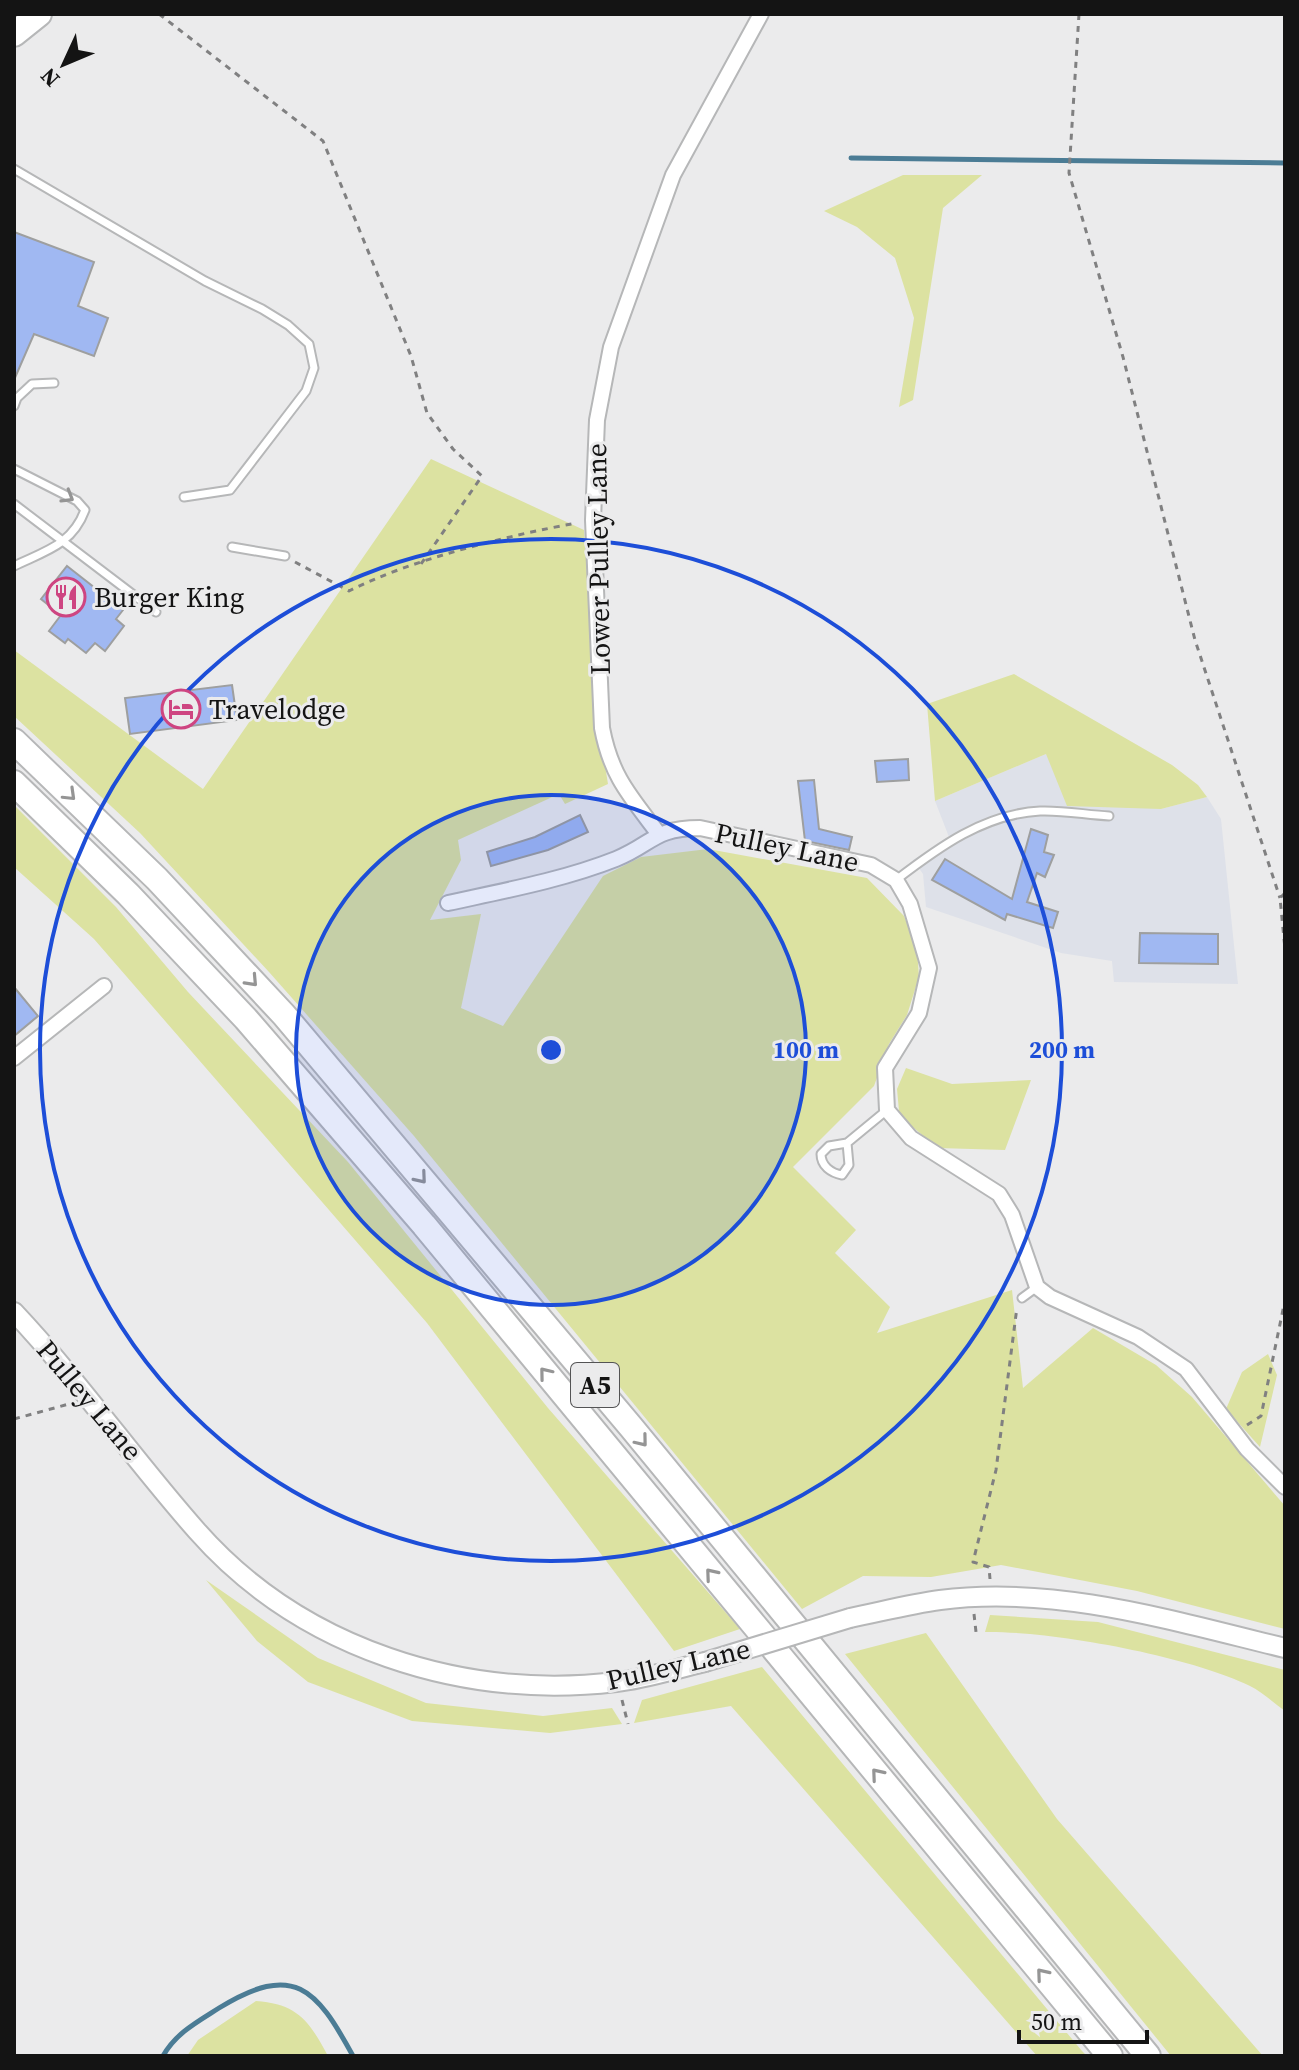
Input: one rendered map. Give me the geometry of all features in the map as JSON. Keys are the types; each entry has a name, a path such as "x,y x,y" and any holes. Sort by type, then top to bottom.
{"highway":[{"path":"14,34 39,14"},
{"name":"A5","path":"14,741 157,879 284,1015 631,1427 1148,2056"},
{"name":"A5","path":"14,783 128,894 236,1008 392,1188 1110,2056"}],"street":[{"name":"Lower Pulley Lane","path":"658,833 620,786 607,758 602,728 593,520 597,420 611,347 673,175 761,14"},
{"name":"Pulley Lane","path":"448,903 615,860 658,833 675,828 700,828 871,865 896,880 910,904 929,968 919,1013 885,1068 887,1110"},
{"path":"14,1058 104,986"},
{"path":"887,1110 911,1138 999,1194 1012,1215 1037,1287 1050,1297 1138,1337 1186,1369 1233,1432 1285,1487"},
{"name":"Pulley Lane","path":"14,1312 85,1393 199,1534 265,1592 357,1647 443,1675 504,1683 565,1685 618,1682 705,1662 850,1618 941,1600 993,1598 1100,1604 1285,1648"}],"lane":[{"path":"14,169 205,281 262,309 288,325 309,344 314,368 306,391 230,490 184,497"},
{"path":"14,406 17,398 32,384 54,383"},
{"path":"14,469 77,501 85,510 78,530 63,542 14,566"},
{"path":"14,504 156,612"},
{"path":"232,547 285,556"},
{"path":"896,880 946,842 997,820 1041,811 1109,816"},
{"path":"847,1143 849,1165 842,1175 835,1174 827,1168 821,1154 829,1146 847,1143 887,1110"},
{"path":"1022,1298 1037,1287"}],"path":[{"path":"159,14 323,141 411,356 427,413 453,449 482,476 421,564"},
{"path":"1079,14 1069,173 1123,357 1195,640 1280,898 1285,949"},
{"path":"285,556 349,591 375,578 536,530 593,520"},
{"path":"1280,898 1285,893"},
{"path":"993,1598 989,1567 973,1562 996,1470 1008,1402 1018,1299 1022,1298"},
{"path":"1233,1432 1261,1416 1285,1300"},
{"path":"14,1419 64,1407 85,1393"}],"shaded area":[{"path":"1046,754 1161,809 1207,797 1221,819 1238,984 1114,982 1112,961 1061,953 926,907 923,874 913,860 949,837 935,801"}],"green space":[{"path":"903,175 982,175 943,208 913,400 899,407 914,318 895,258 857,227 824,211"},
{"path":"431,459 584,530 597,717 608,784 565,804 559,794 458,840 461,860 430,920 481,914 461,1008 503,1026 603,876 641,857 708,849 867,878 904,916 917,949 919,977 907,1015 889,1044 874,1086 793,1167 856,1230 835,1253 890,1307 877,1333 1012,1290 1023,1388 1093,1328 1156,1365 1192,1397 1285,1506 1285,1629 1137,1591 1001,1565 931,1577 863,1576 802,1609 414,1136 269,972 140,833 14,716 14,650 203,789"},
{"path":"1014,674 1172,765 1198,785 1207,797 1161,809 1067,806 1046,754 935,801 927,704"},
{"path":"14,805 116,907 188,992 348,1162 548,1408 740,1629 674,1651 427,1323 94,939 14,867"},
{"path":"906,1068 952,1084 1031,1080 1005,1150 938,1148 909,1124 899,1111 897,1089"},
{"path":"1268,1354 1277,1375 1260,1447 1226,1409 1242,1372"},
{"path":"206,1580 318,1658 426,1703 543,1716 612,1708 622,1724 550,1733 412,1721 308,1682 257,1641"},
{"path":"990,1615 1098,1622 1285,1670 1285,1711 1250,1686 1157,1655 1047,1636 985,1632"},
{"path":"926,1633 1057,1819 1263,2056 1171,2056 845,1654"},
{"path":"762,1667 1087,2056 1037,2056 731,1706 634,1723 642,1700"},
{"path":"256,2001 282,2006 301,2016 328,2056 187,2056 198,2040"}],"building":[{"path":"14,232 94,262 78,306 108,318 94,356 34,334 14,380"},
{"path":"67,566 123,610 116,619 124,626 105,651 95,643 86,653 68,639 65,643 49,631 61,615 41,599"},
{"name":"Travelodge","path":"232,685 237,720 130,734 125,698"},
{"path":"908,759 909,780 877,782 875,761"},
{"path":"814,780 819,829 852,837 849,850 805,841 798,781"},
{"path":"580,815 588,832 548,850 491,866 487,852 535,837"},
{"path":"1031,829 1048,835 1044,852 1054,855 1045,877 1037,873 1027,902 1058,912 1053,928 1007,914 1005,920 932,880 945,859 1012,899"},
{"path":"1140,933 1218,934 1218,964 1139,963"},
{"path":"14,987 38,1016 14,1036"}],"waterway":[{"path":"851,158 1285,163"},
{"path":"163,2056 181,2034 219,2008 245,1994 285,1985 300,1989 314,1999 327,2013 353,2056"}],"place":[{"name":"Burger King","path":"66,597"},
{"name":"Travelodge","path":"181,709"}]}
